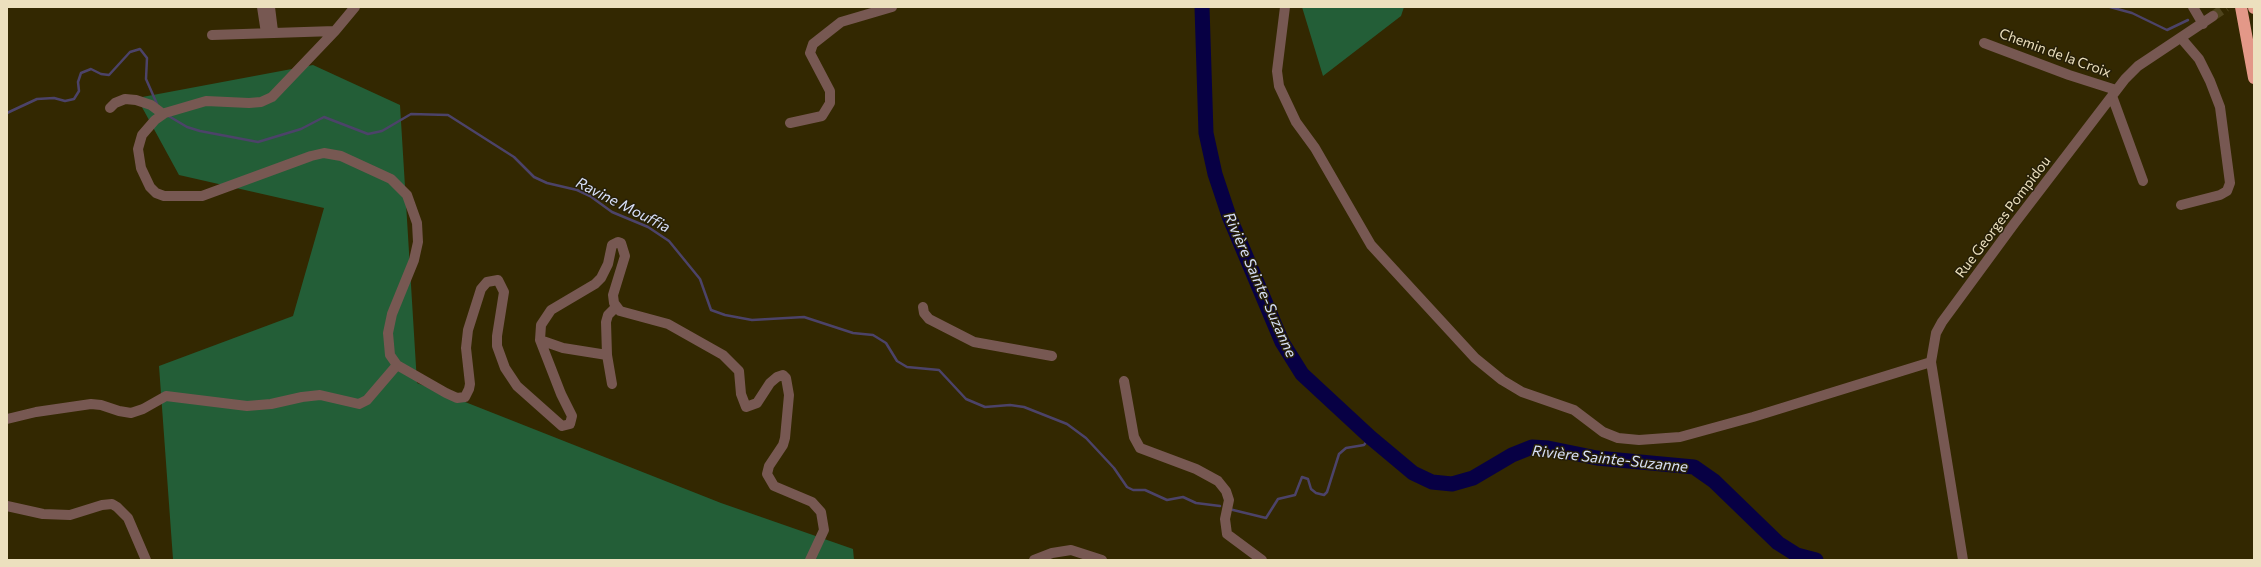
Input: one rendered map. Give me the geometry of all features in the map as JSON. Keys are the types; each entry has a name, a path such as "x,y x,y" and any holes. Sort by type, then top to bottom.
{"highway":[{"path":"2241,7 2254,78"}],"street":[{"path":"262,7 270,33"},
{"path":"270,7 270,33"},
{"path":"355,7 335,32 281,90 267,100 249,103 206,101 163,114 145,130 138,149 150,187 160,194 175,197 210,194 311,156 324,153 341,156 381,174 398,184 407,195 417,223 418,242 414,260 392,314 388,333 390,355 397,365 452,396 457,398 465,397 470,384 466,348 468,330 481,289 488,282 498,280 503,286 504,292 497,336 497,346 505,368 517,386 558,424 566,426 572,421 572,416 561,394 540,340 539,332 544,318 559,305 594,284 601,278 608,264 612,245 618,242 623,246 625,256 614,295 616,307 620,311 668,324 723,355 739,372 742,384 741,394 746,407 757,403 773,380 780,376 785,376 790,395 785,438 780,452 769,466 767,474 768,479 774,486 812,502 820,512 824,524 824,530 810,560"},
{"path":"790,123 822,116 828,109 830,103 830,92 810,53 813,44 841,22 892,7"},
{"path":"1285,7 1277,71 1279,86 1296,122 1315,148 1371,245 1475,358 1502,380 1522,392 1574,410 1603,432 1618,438 1640,440 1680,437 1753,417 1931,362"},
{"path":"2193,7 2203,24"},
{"name":"Rue Georges Pompidou","path":"1963,560 1931,362 1936,333 1942,322 2114,93 2138,66 2213,16"},
{"path":"212,35 335,32"},
{"path":"2181,38 2199,60 2210,81 2220,107 2230,183 2227,191 2220,195 2181,205"},
{"name":"Chemin de la Croix","path":"1984,43 2114,93"},
{"path":"2114,93 2143,181"},
{"path":"110,108 120,101 136,100 152,105 163,114"},
{"path":"612,384 607,355 606,322 608,315 616,307"},
{"path":"923,307 924,313 929,319 974,342 1052,356"},
{"path":"540,340 563,348 607,355"},
{"path":"7,419 36,412 91,404 101,404 119,411 131,413 143,410 166,396 247,406 271,404 302,397 320,396 360,404 367,400 397,365"},
{"path":"1124,381 1134,437 1140,448 1196,469 1218,481 1226,491 1229,500 1225,520 1228,534 1262,560"},
{"path":"7,506 43,514 70,515 102,505 114,505 128,518 146,560"},
{"path":"1034,560 1052,552 1071,550 1102,560"}],"green space":[{"path":"1302,7 1404,7 1401,16 1323,76"},
{"path":"313,65 400,105 417,383 721,503 853,549 854,560 173,559 159,366 293,316 324,208 179,175 137,98"}],"waterway":[{"name":"Rivière Sainte-Suzanne","path":"1202,7 1206,133 1215,174 1229,216 1282,342 1302,374 1370,437 1413,473 1432,482 1452,484 1473,478 1512,455 1532,447 1548,448 1597,458 1694,467 1714,481 1778,543 1797,555 1816,560"},
{"path":"2110,7 2132,13 2167,30 2188,20"},
{"name":"Ravine Mouffia","path":"7,113 37,99 54,98 65,101 74,99 79,91 78,82 81,73 91,69 101,74 109,75 130,52 140,49 147,58 146,79 157,104"},
{"name":"Ravine Mouffia","path":"167,115 187,127 200,131 258,142 301,129 324,117 368,134 382,131 411,114 448,115 514,157 534,177 547,183 577,190 590,196 612,212 648,227 669,241 700,279 711,310 725,315 752,320 804,317 853,333 873,335 886,343 897,361 907,367 939,370 966,399 985,407 1010,405 1024,407 1067,424 1086,438 1114,468 1127,487 1133,490 1145,490 1167,500 1183,497 1196,503 1220,506"},
{"name":"Ravine Mouffia","path":"1229,509 1266,518 1278,499 1295,495 1302,477 1308,479 1311,489 1316,493 1324,495 1327,492 1339,454 1346,448 1364,445 1370,437"}],"tunnel":[{"path":"2213,16 2226,7"}]}
